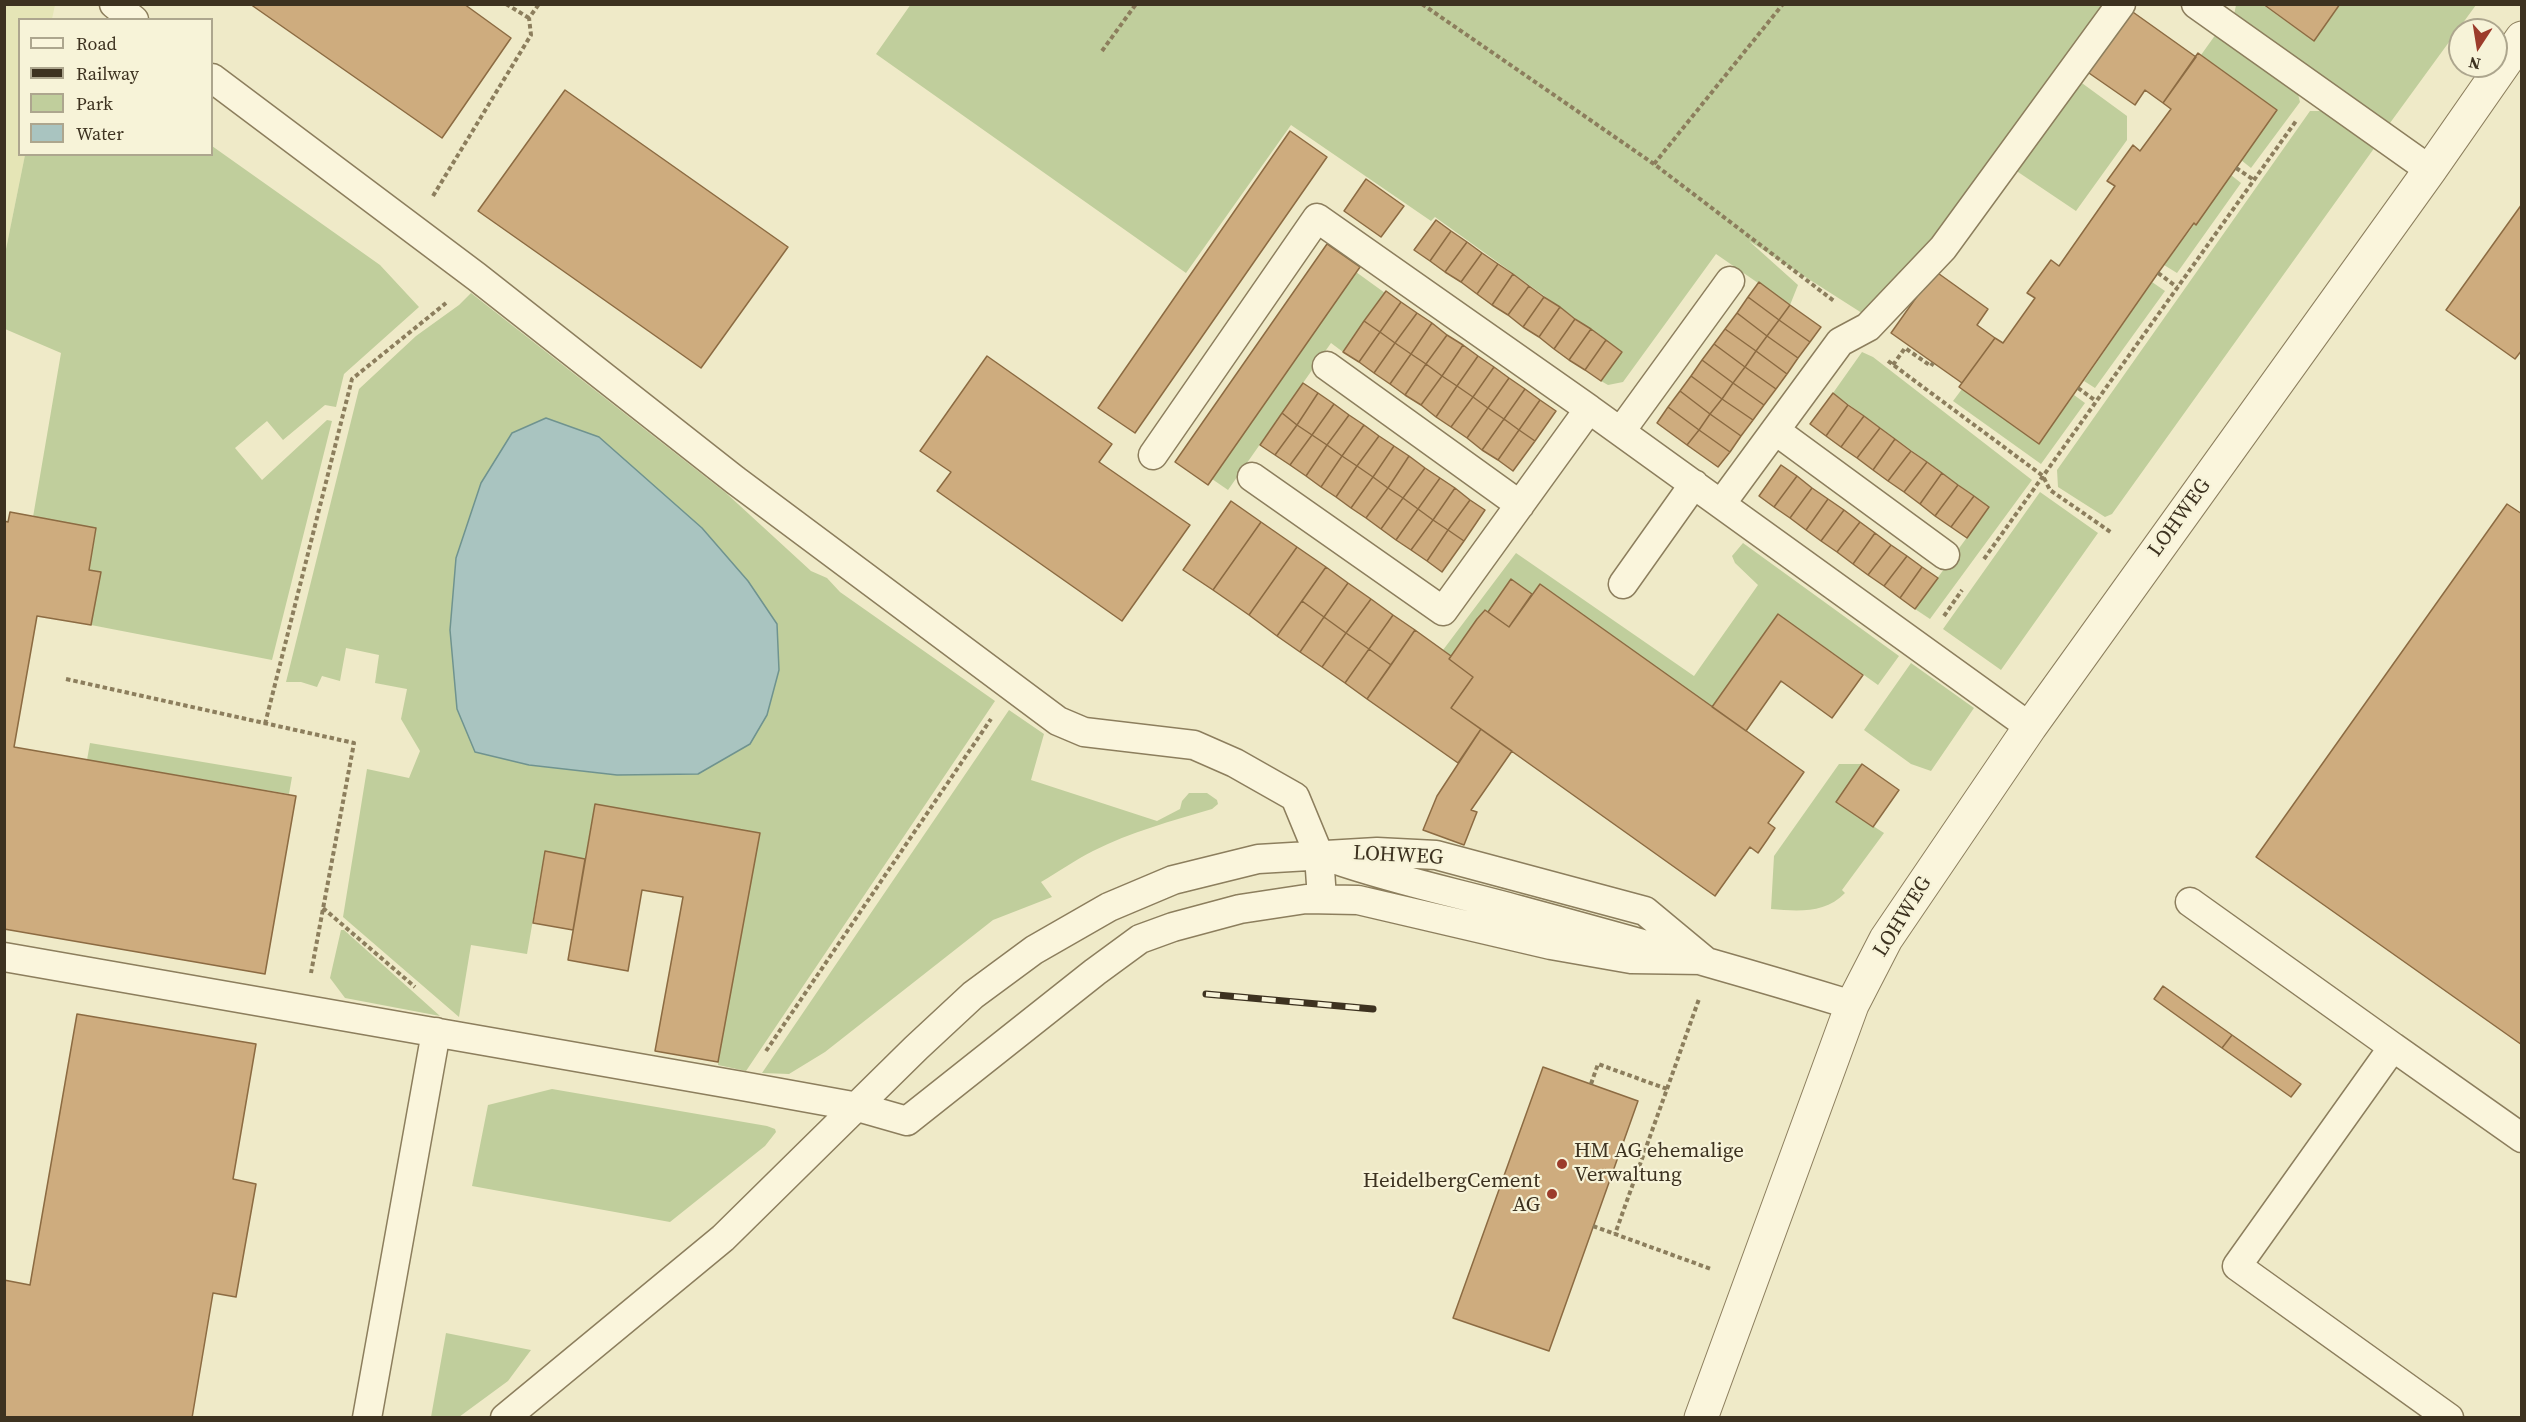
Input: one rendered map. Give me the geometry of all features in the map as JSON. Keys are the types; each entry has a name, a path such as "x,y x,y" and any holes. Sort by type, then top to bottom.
{"street":[{"name":"LOHWEG","path":"1701,1418 1852,1005 1886,939 2030,727 2430,170 2522,38"}],"lane":[{"path":"114,4 132,18"},
{"path":"1721,504 1840,342 1861,331 1943,248 2121,4"},
{"path":"2196,4 2430,170"},
{"path":"213,79 477,278 735,480 1058,721 1084,732 1194,745 1235,763 1294,797 1319,855 1322,899"},
{"path":"1153,455 1317,218 1621,431 2030,727"},
{"path":"1621,431 1730,281"},
{"path":"1327,366 1520,505"},
{"path":"1252,477 1443,611 1589,409"},
{"path":"1776,431 1945,555"},
{"path":"1623,584 1694,484"},
{"name":"LOHWEG","path":"505,1418 723,1238 973,995 1034,950 1109,907 1173,880 1258,859 1377,852 1436,855 1645,911 1708,961"},
{"name":"LOHWEG","path":"1319,855 1376,874 1429,886 1708,961 1852,1005"},
{"path":"4,957 858,1107 907,1121 1140,939 1173,927 1240,909 1306,899 1358,900 1551,945 1631,959 1708,961"},
{"path":"2190,902 2522,1138"},
{"path":"368,1418 436,1032"},
{"path":"2393,1047 2237,1266 2449,1418"}],"path":[{"path":"506,4 529,18"},
{"path":"412,230 531,35 529,18 539,4"},
{"path":"1101,51 1136,4"},
{"path":"1422,4 1654,164 1861,331 1893,365 2043,476 2050,490 2112,533"},
{"path":"1654,164 1783,4"},
{"path":"1982,562 2317,90"},
{"path":"2236,168 2254,180"},
{"path":"2158,273 2177,287"},
{"path":"265,724 352,379 477,278"},
{"path":"1893,365 1905,348 1931,366 1934,363"},
{"path":"2078,388 2096,401"},
{"path":"1921,648 1968,581"},
{"path":"66,679 354,743 304,1009"},
{"path":"742,1086 1013,686"},
{"path":"323,908 422,993"},
{"path":"1615,1234 1667,1089 1708,961"},
{"path":"1591,1084 1598,1064 1667,1089"},
{"path":"1593,1226 1750,1284"}],"green space":[{"path":"5,4 55,5 52,18 18,18 18,156 25,156 5,254"},
{"path":"911,4 2107,5 1938,239 1865,315 1749,241 1798,285 1790,305 1716,254 1623,382 1608,385 1601,381 1622,352 1435,217 1431,221 1291,125 1186,273 876,54"},
{"path":"2236,5 2263,5 2314,41 2340,5 2476,5 2467,18 2448,18 2448,43 2390,123 2234,15"},
{"path":"2216,34 2298,94 2300,102 2251,168 2241,160 2277,110 2201,55"},
{"path":"2075,78 2127,116 2127,140 2076,211 2018,172 2015,163"},
{"path":"2310,111 2323,111 2375,147 2112,514 2105,517 2058,487 2057,470"},
{"path":"213,147 380,265 419,307 344,374 336,407 325,405 283,440 267,421 235,448 262,480 327,420 332,421 272,660 91,625 100,572 89,570 96,528 33,517 61,353 5,329 5,254 25,156 213,156"},
{"path":"2231,175 2241,183 2177,273 2164,265"},
{"path":"1356,272 1385,293 1343,352 1331,343 1228,490 1212,479"},
{"path":"2152,282 2165,291 2095,388 2084,381"},
{"path":"471,293 726,493 811,571 827,578 840,592 995,701 746,1071 718,1065 718,1062 759,833 595,804 585,859 545,851 527,954 471,945 459,1017 343,917 367,769 409,778 420,751 401,719 407,689 375,683 379,655 346,648 340,681 322,676 317,687 301,682 286,682 359,389 416,336 459,305","holes":["475,752 698,774 617,775 529,765"]},
{"path":"1862,352 1873,357 2032,480 1930,619 1915,609 1989,507 1833,393"},
{"path":"1962,389 2039,443 2074,395 2085,403 2041,464 1953,401"},
{"path":"2040,492 2098,533 2001,670 1943,629"},
{"path":"1743,543 1899,656 1878,685 1778,614 1712,707 1540,584 1532,594 1511,579 1488,612 1484,610 1451,656 1443,650 1516,553 1694,676 1758,585 1735,563 1732,556"},
{"path":"1911,663 1974,708 1931,771 1911,764 1864,730"},
{"path":"1009,710 1044,734 1031,780 1157,821 1180,809 1182,801 1189,793 1207,793 1217,800 1218,804 1212,809 1122,838 1080,858 1041,882 1052,897 993,920 825,1052 789,1074 762,1073"},
{"path":"90,743 292,777 289,794 87,760"},
{"path":"1839,764 1862,764 1836,802 1884,833 1842,890 1845,893 1837,900 1829,905 1810,910 1771,909 1774,856"},
{"path":"341,930 344,930 440,1016 345,998 330,978"},
{"path":"552,1089 767,1126 775,1129 776,1132 765,1146 670,1222 472,1186 488,1105"},
{"path":"446,1333 531,1350 508,1381 459,1417 431,1417"}],"water":[{"path":"546,418 599,437 702,528 748,581 777,624 779,670 767,715 750,744 698,774 617,775 529,765 475,752 457,709 450,630 456,558 481,483 512,433"}],"building":[{"path":"250,4 464,4 511,38 442,138"},
{"path":"2263,4 2340,4 2314,41"},
{"path":"2130,10 2196,57 2163,103 2145,90 2135,105 2086,71"},
{"path":"2198,53 2277,110 2196,225 2194,223 2158,273 2039,444 1959,387 1995,338 2003,343 2035,298 2027,293 2051,260 2059,266 2115,186 2107,181 2133,145 2140,151 2171,109 2163,103"},
{"path":"565,90 788,247 701,368 478,211"},
{"path":"1290,131 1327,157 1135,433 1098,408"},
{"path":"1366,179 1404,206 1381,237 1344,211"},
{"path":"2522,204 2522,350 2515,359 2446,310"},
{"path":"1436,220 1451,231 1430,261 1414,250"},
{"path":"1451,231 1467,242 1445,272 1430,261"},
{"path":"1467,242 1482,253 1461,282 1445,272"},
{"path":"1327,244 1360,267 1208,485 1175,462"},
{"path":"1482,253 1498,264 1477,294 1461,282"},
{"path":"1498,264 1513,274 1492,305 1477,294"},
{"path":"1935,271 1988,309 1977,325 1995,338 1962,383 1891,333"},
{"path":"1513,274 1529,286 1508,315 1492,305"},
{"path":"1759,282 1790,305 1779,320 1748,297"},
{"path":"1529,286 1544,297 1523,327 1508,315"},
{"path":"1386,291 1401,302 1380,332 1364,321"},
{"path":"1544,297 1560,307 1539,337 1523,327"},
{"path":"1748,297 1779,320 1767,336 1737,313"},
{"path":"1401,302 1417,313 1395,343 1380,332"},
{"path":"1790,305 1821,327 1810,342 1779,320"},
{"path":"1560,307 1575,319 1554,349 1539,337"},
{"path":"1417,313 1432,323 1411,354 1395,343"},
{"path":"1737,313 1767,336 1756,351 1725,329"},
{"path":"1575,319 1591,329 1569,360 1554,349"},
{"path":"1779,320 1810,342 1798,358 1767,336"},
{"path":"1364,321 1380,332 1359,362 1343,352"},
{"path":"1432,323 1447,335 1426,364 1411,354"},
{"path":"1591,329 1606,340 1585,370 1569,360"},
{"path":"1725,329 1756,351 1745,367 1714,344"},
{"path":"1380,332 1395,343 1374,373 1359,362"},
{"path":"1447,335 1463,345 1442,376 1426,364"},
{"path":"1767,336 1798,358 1787,374 1756,351"},
{"path":"1606,340 1622,352 1601,381 1585,370"},
{"path":"1395,343 1411,354 1390,384 1374,373"},
{"path":"1714,344 1745,367 1733,383 1702,360"},
{"path":"1463,345 1478,356 1457,386 1442,376"},
{"path":"1756,351 1787,374 1776,389 1745,367"},
{"path":"1411,354 1426,364 1405,395 1390,384"},
{"path":"987,356 1112,444 1099,462 1190,525 1122,621 937,491 951,472 920,451"},
{"path":"1478,356 1494,367 1473,397 1457,386"},
{"path":"1702,360 1733,383 1722,399 1691,376"},
{"path":"1426,364 1442,376 1421,405 1405,395"},
{"path":"1494,367 1509,378 1488,408 1473,397"},
{"path":"1745,367 1776,389 1764,405 1733,383"},
{"path":"1442,376 1457,386 1436,417 1421,405"},
{"path":"1691,376 1722,399 1710,414 1680,391"},
{"path":"1509,378 1525,389 1504,419 1488,408"},
{"path":"1303,383 1318,393 1297,425 1282,413"},
{"path":"1733,383 1764,405 1753,420 1722,399"},
{"path":"1457,386 1473,397 1451,427 1436,417"},
{"path":"1525,389 1540,400 1519,430 1504,419"},
{"path":"1680,391 1710,414 1699,430 1668,407"},
{"path":"1318,393 1334,404 1312,435 1297,425"},
{"path":"1833,393 1848,405 1826,436 1810,424"},
{"path":"1473,397 1488,408 1467,438 1451,427"},
{"path":"1722,399 1753,420 1741,436 1710,414"},
{"path":"1540,400 1556,411 1535,441 1519,430"},
{"path":"1334,404 1349,415 1327,445 1312,435"},
{"path":"1848,405 1864,416 1841,447 1826,436"},
{"path":"1668,407 1699,430 1687,445 1657,423"},
{"path":"1488,408 1504,419 1482,450 1467,438"},
{"path":"1282,413 1297,425 1275,455 1260,445"},
{"path":"1710,414 1741,436 1730,452 1699,430"},
{"path":"1349,415 1364,425 1342,456 1327,445"},
{"path":"1864,416 1880,428 1857,458 1841,447"},
{"path":"1504,419 1519,430 1498,460 1482,450"},
{"path":"1297,425 1312,435 1290,465 1275,455"},
{"path":"1364,425 1379,436 1357,466 1342,456"},
{"path":"1880,428 1895,439 1873,470 1857,458"},
{"path":"1519,430 1535,441 1513,471 1498,460"},
{"path":"1699,430 1730,452 1718,467 1687,445"},
{"path":"1312,435 1327,445 1306,476 1290,465"},
{"path":"1379,436 1394,446 1373,477 1357,466"},
{"path":"1895,439 1911,451 1888,481 1873,470"},
{"path":"1327,445 1342,456 1321,487 1306,476"},
{"path":"1394,446 1409,456 1388,488 1373,477"},
{"path":"1911,451 1927,462 1904,492 1888,481"},
{"path":"1342,456 1357,466 1336,497 1321,487"},
{"path":"1409,456 1425,468 1403,498 1388,488"},
{"path":"1927,462 1942,473 1920,504 1904,492"},
{"path":"1781,465 1797,476 1774,507 1759,496"},
{"path":"1357,466 1373,477 1351,508 1336,497"},
{"path":"1425,468 1440,478 1418,509 1403,498"},
{"path":"1942,473 1958,485 1935,516 1920,504"},
{"path":"1797,476 1812,488 1790,518 1774,507"},
{"path":"1373,477 1388,488 1366,518 1351,508"},
{"path":"1440,478 1455,488 1433,520 1418,509"},
{"path":"1958,485 1974,496 1951,527 1935,516"},
{"path":"1388,488 1403,498 1381,529 1366,518"},
{"path":"1455,488 1470,500 1448,530 1433,520"},
{"path":"1812,488 1828,499 1806,530 1790,518"},
{"path":"1974,496 1989,507 1967,538 1951,527"},
{"path":"1403,498 1418,509 1396,540 1381,529"},
{"path":"1828,499 1844,510 1821,541 1806,530"},
{"path":"1470,500 1485,510 1464,541 1448,530"},
{"path":"1231,501 1261,522 1213,590 1183,570"},
{"path":"2507,504 2522,514 2522,1045 2256,857"},
{"path":"1418,509 1433,520 1411,550 1396,540"},
{"path":"1844,510 1860,522 1837,552 1821,541"},
{"path":"10,512 96,528 89,570 101,572 91,625 37,616 14,747 296,796 265,974 4,929 4,521 8,522"},
{"path":"1433,520 1448,530 1427,561 1411,550"},
{"path":"1261,522 1297,547 1249,615 1213,590"},
{"path":"1860,522 1875,533 1853,564 1837,552"},
{"path":"1448,530 1464,541 1442,572 1427,561"},
{"path":"1875,533 1891,545 1868,575 1853,564"},
{"path":"1891,545 1907,556 1884,586 1868,575"},
{"path":"1297,547 1326,567 1277,636 1249,615"},
{"path":"1907,556 1922,567 1900,598 1884,586"},
{"path":"1326,567 1348,583 1324,617 1302,601"},
{"path":"1922,567 1938,578 1915,609 1900,598"},
{"path":"1511,579 1532,594 1509,627 1488,612"},
{"path":"1348,583 1371,599 1346,633 1324,617"},
{"path":"1540,584 1804,772 1768,823 1775,828 1758,853 1750,847 1715,896 1451,708 1473,677 1449,659 1477,619 1485,610 1509,627"},
{"path":"1371,599 1393,615 1369,649 1346,633"},
{"path":"1302,601 1324,617 1300,652 1277,636"},
{"path":"1778,614 1863,675 1832,718 1781,681 1746,731 1712,707"},
{"path":"1393,615 1415,630 1391,665 1369,649"},
{"path":"1324,617 1346,633 1322,667 1300,652"},
{"path":"1415,630 1451,656 1449,659 1473,677 1451,708 1481,729 1458,763 1367,699"},
{"path":"1346,633 1369,649 1345,683 1322,667"},
{"path":"1369,649 1391,665 1367,699 1345,683"},
{"path":"1481,729 1512,751 1471,810 1477,812 1464,845 1423,830 1437,796"},
{"path":"1862,764 1899,790 1873,827 1836,802"},
{"path":"595,804 760,833 718,1062 655,1051 683,897 642,890 628,971 568,960"},
{"path":"545,851 585,859 573,930 533,923"},
{"path":"2163,986 2232,1035 2222,1048 2154,999"},
{"path":"77,1014 256,1044 233,1179 256,1184 236,1297 213,1293 192,1418 4,1418 4,1280 30,1285"},
{"path":"2232,1035 2301,1084 2291,1097 2222,1048"},
{"name":"HM AG ehemalige Verwaltung","path":"1543,1067 1638,1101 1549,1351 1453,1318"}],"railway":[{"path":"1206,994 1373,1009"}],"place":[{"name":"HM AG ehemalige Verwaltung","path":"1562,1164"},
{"name":"HeidelbergCement AG","path":"1552,1194"}]}
